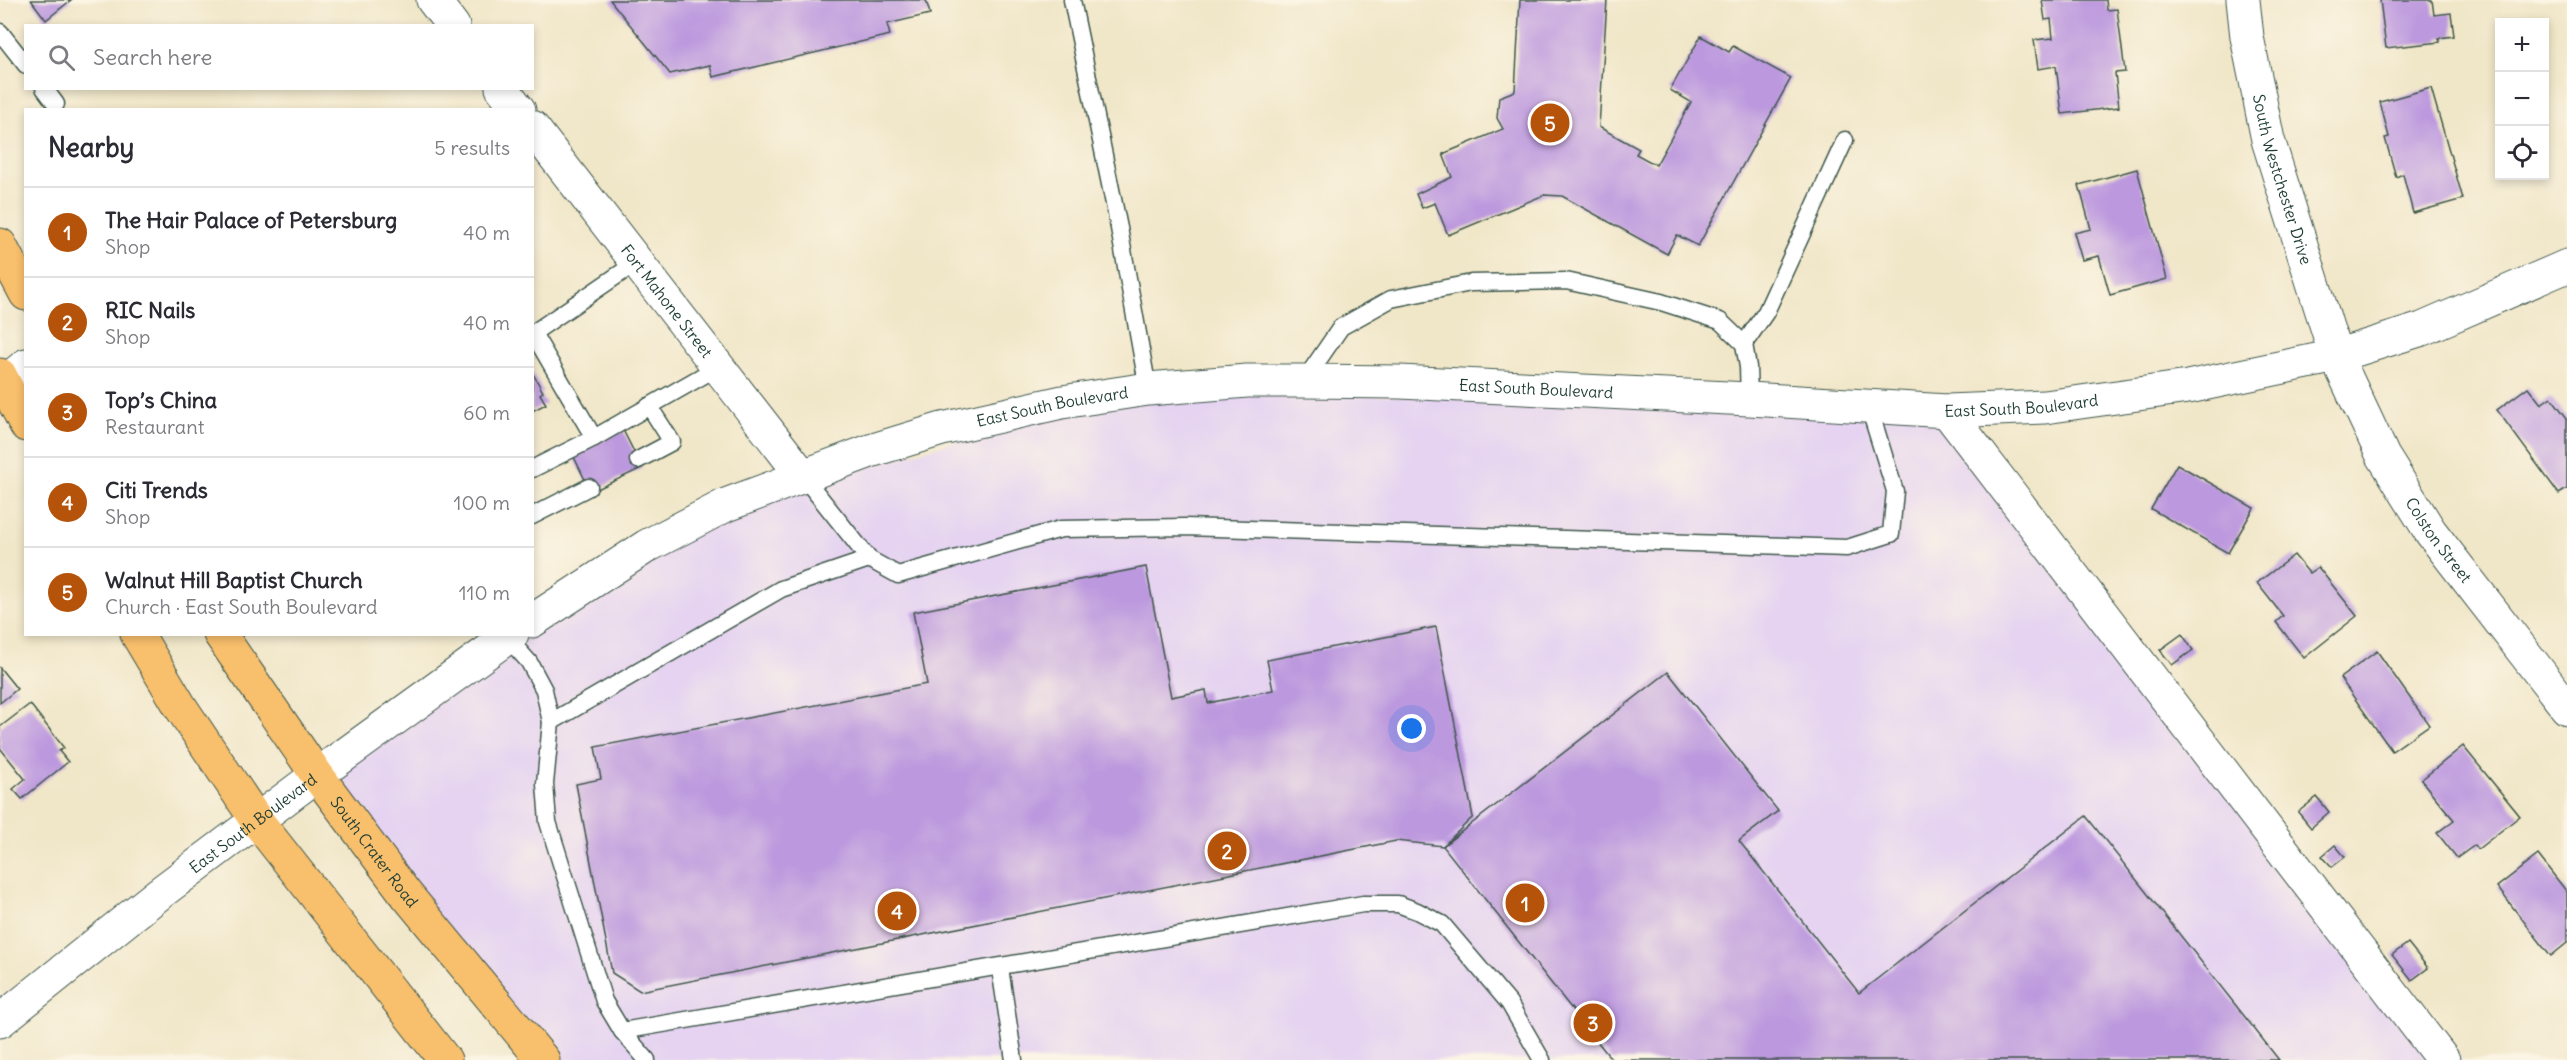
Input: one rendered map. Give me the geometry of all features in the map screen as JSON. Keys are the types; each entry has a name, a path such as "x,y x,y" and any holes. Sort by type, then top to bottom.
{"main road":[{"path":"0,245 24,290"},
{"path":"7,377 24,420"},
{"path":"138,636 180,706 256,821 445,1060"},
{"name":"South Crater Road","path":"221,636 317,775 405,893 543,1060"}],"street":[{"path":"433,0 451,24"},
{"name":"South Westchester Drive","path":"2243,0 2247,37 2268,140 2336,356"},
{"path":"504,90 517,108"},
{"name":"Fort Mahone Street","path":"534,130 802,475"},
{"name":"East South Boulevard","path":"534,619 647,546 726,505 870,451 942,429 1062,402 1148,388 1247,381 1304,381 1400,382 1947,411 2045,407 2188,387 2336,356 2422,329 2567,266"},
{"name":"Colston Street","path":"2336,356 2383,456 2430,531 2567,708"},
{"path":"1947,411 2443,1060"},
{"name":"East South Boulevard","path":"0,1021 160,893 508,636"}],"lane":[{"path":"1072,0 1119,228 1148,388"},
{"path":"0,32 24,62"},
{"path":"46,90 56,104"},
{"path":"1744,344 1766,312 1845,140"},
{"path":"534,332 637,262"},
{"path":"1304,381 1341,327 1391,299 1471,283 1566,281 1661,302 1720,321 1744,344 1748,366 1749,399"},
{"path":"534,335 594,438"},
{"path":"534,468 594,438 718,366"},
{"path":"638,460 672,442 650,405"},
{"path":"802,475 869,559 898,575 1061,530 1185,527 1847,548 1891,534 1895,491 1869,407"},
{"path":"534,515 589,487"},
{"path":"551,722 781,589 869,559"},
{"path":"516,636 544,690 551,722 545,784 548,822 604,1001 622,1031 647,1060"},
{"path":"622,1031 1363,904 1398,904 1442,924 1509,1003 1542,1060"},
{"path":"1000,968 1014,1060"}],"shaded area":[{"path":"1148,389 1947,411 2462,1060 552,1060 317,775 528,636 534,636 534,632 726,505"}],"building":[{"path":"31,0 71,0 46,20"},
{"path":"610,0 926,0 930,14 887,24 890,35 713,77 710,65 670,74"},
{"path":"1520,0 1607,0 1599,127 1639,149 1636,154 1656,165 1691,102 1670,90 1701,36 1729,52 1733,46 1791,78 1698,246 1677,235 1667,254 1562,196 1544,195 1448,235 1435,203 1422,208 1416,194 1452,177 1443,154 1503,129 1497,118 1499,97 1515,91"},
{"path":"2042,0 2106,0 2107,10 2117,9 2125,72 2115,73 2119,107 2062,114 2056,66 2038,69 2034,40 2053,38 2051,19 2045,20"},
{"path":"2380,0 2432,0 2434,15 2451,13 2454,36 2439,38 2440,42 2386,48"},
{"path":"2431,88 2463,199 2413,213 2403,174 2396,177 2385,138 2389,137 2380,102"},
{"path":"2137,169 2167,279 2110,295 2099,256 2082,260 2074,233 2091,229 2079,185"},
{"path":"534,376 543,392 540,394 546,404 534,410"},
{"path":"2528,387 2541,404 2551,397 2567,418 2567,489 2559,494 2497,410"},
{"path":"623,430 642,468 591,492 573,455"},
{"path":"2177,464 2254,508 2228,553 2151,509"},
{"path":"2294,555 2309,573 2318,567 2357,616 2304,658 2276,622 2283,616 2257,583"},
{"path":"1146,567 1171,697 1206,690 1208,703 1273,690 1267,660 1436,627 1473,817 1443,846 1396,841 640,991 612,973 576,784 601,779 595,747 927,684 913,612"},
{"path":"2182,634 2193,650 2172,665 2160,650"},
{"path":"2377,651 2429,725 2392,751 2340,678"},
{"path":"0,668 17,689 0,703"},
{"path":"1668,672 1778,811 1739,841 1859,993 2086,816 2279,1060 1612,1060 1443,846"},
{"path":"30,704 64,748 59,751 68,762 22,799 13,789 25,779 0,748 0,727"},
{"path":"2463,746 2520,816 2478,849 2475,845 2457,858 2437,833 2454,820 2421,780"},
{"path":"2317,797 2329,812 2311,828 2298,812"},
{"path":"2335,845 2345,857 2332,867 2322,856"},
{"path":"2538,855 2567,892 2567,943 2551,956 2497,887"},
{"path":"2408,943 2428,968 2412,980 2392,955"}],"place":[{"name":"Walnut Hill Baptist Church","path":"1550,123"},
{"name":"RIC Nails","path":"1227,851"},
{"name":"The Hair Palace of Petersburg","path":"1525,903"},
{"name":"Citi Trends","path":"897,911"},
{"name":"Top’s China","path":"1593,1023"}]}
